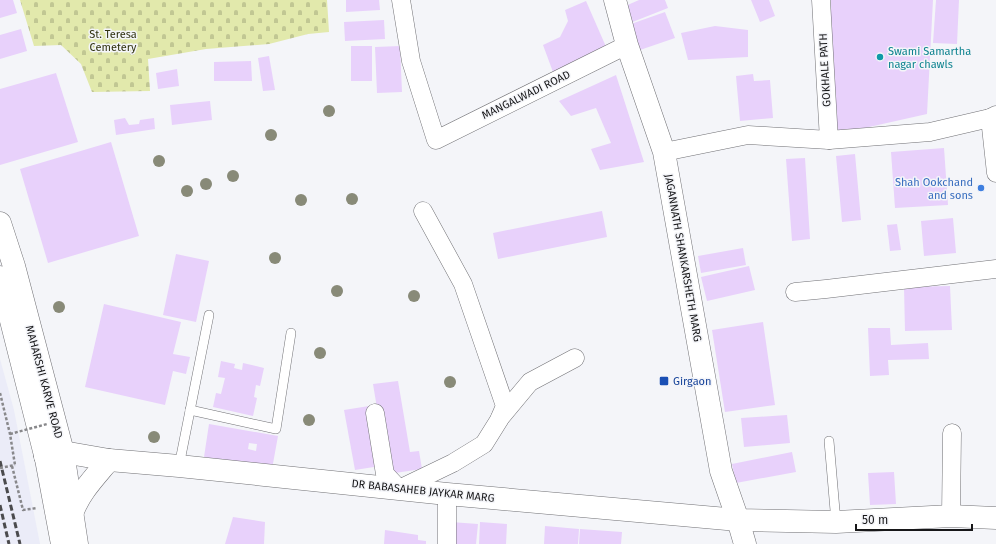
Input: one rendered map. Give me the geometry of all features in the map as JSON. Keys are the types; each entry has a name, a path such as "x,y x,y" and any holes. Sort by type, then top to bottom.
{"main road":[{"name":"JAGANNATH SHANKARSHETH MARG","path":"615,0 622,47 664,152 721,471 745,544"},
{"name":"MAHARSHI KARVE ROAD","path":"0,222 14,266 54,454 62,544"},
{"name":"MAHARSHI KARVE ROAD","path":"0,277 72,514 77,544"},
{"name":"DR BABASAHEB JAYKAR MARG","path":"54,454 447,494 738,520 836,522 951,516 996,518"},
{"path":"72,514 75,504 108,460"}],"street":[{"name":"MANGALWADI ROAD","path":"401,0 411,61 436,140 622,47"},
{"name":"GOKHALE PATH","path":"821,0 829,140"},
{"path":"664,152 748,135 829,140 930,132 993,116 996,173"},
{"path":"375,413 385,474 399,489 453,464 484,444 505,406 463,284 423,211"},
{"path":"795,292 996,268"},
{"path":"498,420 530,382 575,358"},
{"path":"951,516 952,433"},
{"path":"447,494 447,544"}],"lane":[{"path":"178,466 209,315"},
{"path":"190,410 276,429 291,333"},
{"path":"829,441 836,522"}],"path":[{"path":"0,393 10,434 15,465 0,468"},
{"path":"10,434 47,424"},
{"path":"12,466 24,510"}],"shaded area":[{"path":"0,359 14,410 40,544 0,544"}],"green space":[{"name":"St. Teresa Cemetery","path":"20,0 327,0 329,32 308,34 269,44 206,49 148,59 150,91 92,92 81,64 61,45 34,46"}],"building":[{"path":"0,0 13,0 17,13 0,18"},
{"path":"346,0 379,0 380,10 346,12"},
{"path":"639,0 665,0 668,8 630,23 623,7"},
{"path":"751,0 769,0 775,16 760,22"},
{"name":"Swami Samartha nagar chawls","path":"831,0 933,0 927,114 829,136"},
{"path":"936,0 959,0 957,44 933,43"},
{"path":"586,1 607,49 553,72 543,45 560,37 568,21 565,10"},
{"path":"665,12 675,38 640,50 631,24"},
{"path":"384,20 385,39 345,41 344,22"},
{"path":"715,26 748,30 748,57 688,60 681,33"},
{"path":"21,29 27,51 0,59 0,35"},
{"path":"351,46 372,46 372,81 351,81"},
{"path":"400,46 402,92 377,93 375,47"},
{"path":"269,56 275,90 263,91 258,58"},
{"path":"251,61 252,81 214,81 214,62"},
{"path":"177,69 179,86 158,89 156,73"},
{"path":"56,73 78,142 0,165 0,89"},
{"path":"753,74 754,81 770,80 773,118 740,121 736,76"},
{"path":"616,75 644,162 600,170 591,149 611,143 596,108 571,116 559,101"},
{"path":"210,101 212,120 172,125 170,105"},
{"path":"125,118 129,125 139,124 140,120 154,118 155,129 116,135 114,120"},
{"path":"111,142 139,236 48,263 20,169"},
{"path":"944,148 948,205 895,208 891,152"},
{"path":"855,154 861,220 842,222 836,156"},
{"path":"805,158 810,239 792,241 786,159"},
{"path":"602,211 607,237 498,259 493,233"},
{"path":"953,218 956,253 924,256 921,221"},
{"path":"897,224 901,250 890,251 887,225"},
{"path":"743,248 746,265 701,273 698,256"},
{"path":"176,254 209,261 196,322 163,315"},
{"path":"749,266 755,290 707,301 701,277"},
{"path":"950,286 952,330 905,331 904,287"},
{"path":"104,304 181,322 173,354 190,357 186,374 173,371 165,405 85,387"},
{"path":"763,322 775,405 725,412 712,330"},
{"path":"868,328 890,328 891,345 928,343 929,359 888,360 889,375 870,376"},
{"path":"221,361 235,364 234,368 242,370 243,363 264,368 260,386 256,385 254,397 257,398 253,416 213,407 216,393 221,394 225,378 218,377"},
{"path":"398,381 410,452 419,451 422,469 388,474 373,384"},
{"path":"369,406 380,466 355,470 344,410"},
{"path":"787,415 790,443 744,447 741,418"},
{"path":"209,424 278,436 272,469 204,457","holes":["249,443 257,444 256,451 248,449"]},
{"path":"792,452 796,472 736,483 732,464"},
{"path":"894,472 896,504 870,505 868,473"},
{"path":"233,517 265,522 264,544 225,544"},
{"path":"451,522 478,524 476,544 449,544"},
{"path":"480,522 507,524 506,544 479,544"},
{"path":"545,526 579,529 578,544 544,544"},
{"path":"580,529 622,532 621,544 579,544"},
{"path":"385,530 418,535 418,540 426,541 426,544 384,544"}],"railway":[{"path":"0,461 20,544"},
{"path":"0,505 9,544"}],"place":[{"name":"Swami Samartha nagar chawls","path":"880,57"},
{"name":"Shah Ookchand and sons","path":"981,188"},
{"name":"Girgaon","path":"664,381"}]}
